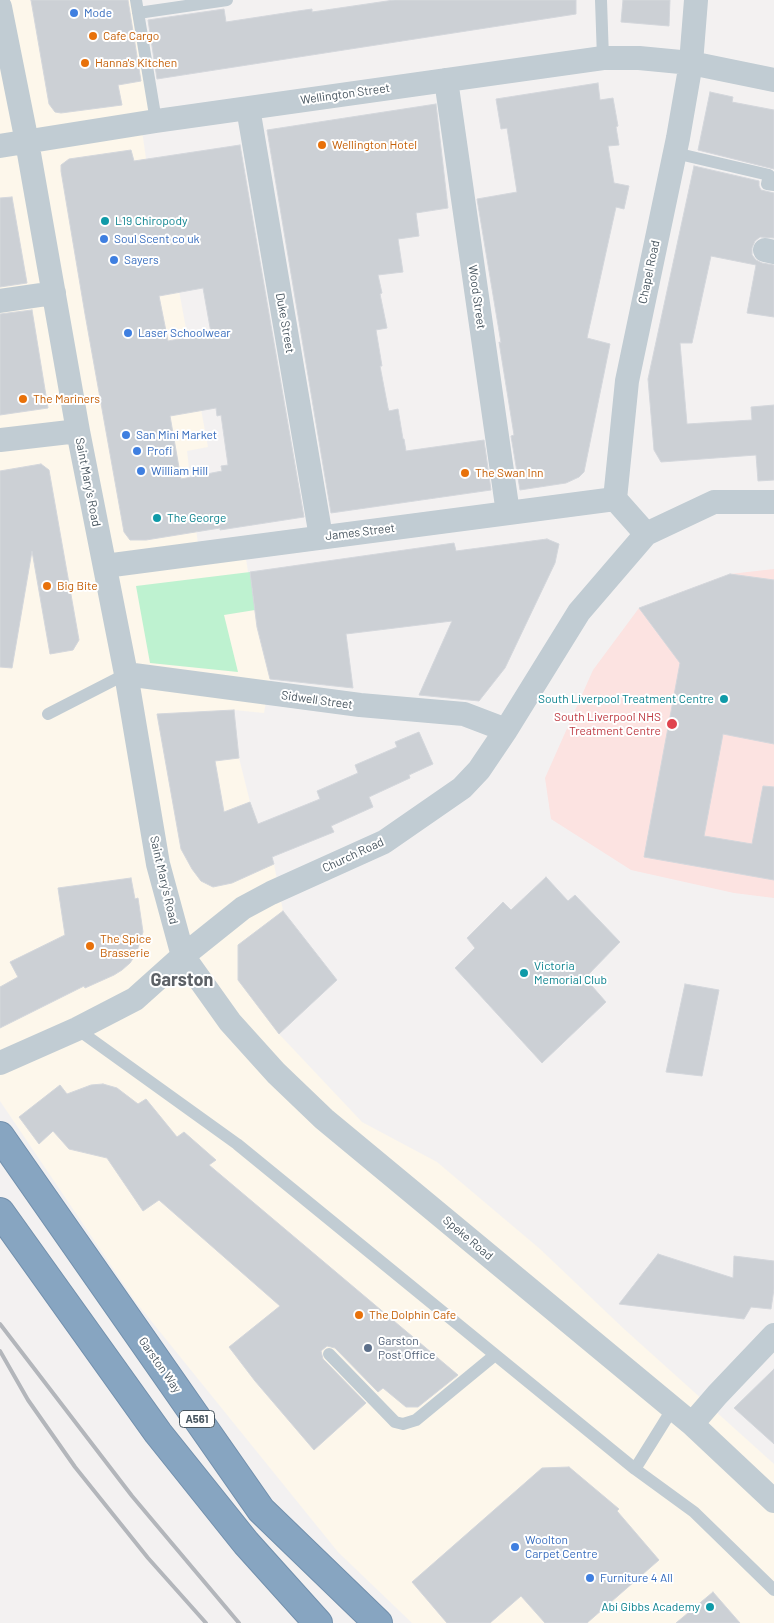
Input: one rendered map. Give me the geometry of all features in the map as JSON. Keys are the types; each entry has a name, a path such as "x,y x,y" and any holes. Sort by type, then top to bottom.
{"highway":[{"name":"Garston Way","path":"0,1136 261,1510 378,1623"},
{"path":"2,1215 158,1433 246,1543 318,1623"}],"street":[{"name":"Chapel Road","path":"615,499 626,381 675,153 691,63 696,0"},
{"name":"Saint Mary's Road","path":"0,7 27,142 78,431 126,674 158,864 183,956"},
{"name":"Wellington Street","path":"0,146 156,121 602,58 639,58 691,63 774,80"},
{"name":"Wood Street","path":"446,80 508,513"},
{"name":"Duke Street","path":"248,108 321,537"},
{"path":"0,301 54,293"},
{"path":"0,440 78,431"},
{"name":"James Street","path":"105,566 615,499"},
{"path":"615,499 646,534 714,502 774,502"},
{"name":"Church Road","path":"0,1062 77,1029 135,999 183,956 243,908 271,893 384,842 462,788 479,770 506,730 579,612 646,534"},
{"name":"Sidwell Street","path":"126,674 360,705 464,714 506,730"},
{"name":"Speke Road","path":"183,956 230,1022 276,1073 324,1119 674,1408 774,1500"},
{"path":"692,1424 774,1335"}],"lane":[{"path":"156,121 137,6 227,0"},
{"path":"601,0 602,58"},
{"path":"675,153 769,175 767,184 774,185"},
{"path":"48,714 126,674"},
{"path":"77,1029 237,1144 635,1469 694,1512 774,1590"},
{"path":"329,1354 395,1422 403,1424 416,1420 495,1355"},
{"path":"635,1469 674,1408"}],"shaded area":[{"path":"0,0 136,0 156,121 141,124 156,227 167,226 208,447 187,451 199,553 244,547 257,626 270,679 264,713 234,710 239,758 250,802 274,864 283,911 337,980 279,1034 362,1122 437,1162 540,1249 623,1328 774,1464 774,1623 412,1623 338,1552 135,1301 0,1101"},
{"name":"South Liverpool NHS Treatment Centre","path":"774,569 774,898 734,893 631,870 551,819 545,778 593,670 639,608 730,574"}],"green space":[{"path":"250,572 255,610 224,615 238,672 150,663 136,586"}],"building":[{"path":"31,0 128,0 141,81 118,85 122,105 61,113 55,112 49,104"},
{"path":"394,0 576,0 576,14 157,79 148,20 224,9 226,22 312,9 312,12"},
{"path":"623,0 670,0 669,26 621,22"},
{"path":"598,83 600,100 613,98 618,126 616,127 619,145 608,146 614,183 629,186 624,209 616,207 587,338 610,344 584,472 579,477 566,483 520,490 511,436 514,435 499,342 501,343 477,199 517,192 507,128 501,129 496,99"},
{"path":"710,92 733,97 732,102 774,110 774,169 698,150"},
{"path":"436,104 448,208 416,213 419,236 398,239 403,272 378,275 387,328 376,330 382,366 380,366 389,411 398,409 406,451 484,440 491,490 331,513 267,130"},
{"path":"240,145 304,517 146,540 130,540 124,532 85,314 61,165 69,159 131,150 134,161","holes":["203,288 211,333 168,341 159,296","216,408 217,416 221,415 228,465 221,466 222,471 181,479 170,416"]},
{"path":"694,166 759,181 761,190 774,193 774,238 760,237 755,241 752,255 762,263 774,265 774,317 747,313 756,265 711,256 692,343 680,343 687,424 752,420 751,407 774,405 774,480 758,481 756,455 661,462 654,450 648,379"},
{"path":"12,197 27,283 0,287 0,198"},
{"path":"32,310 48,408 0,415 0,314"},
{"path":"41,464 49,470 79,640 73,650 50,654 32,551 12,668 0,667 0,471"},
{"path":"547,539 559,544 555,563 505,668 479,701 419,695 452,621 346,634 353,688 270,679 257,627 250,572 454,543 456,551"},
{"name":"South Liverpool Treatment Centre","path":"730,574 774,580 774,744 723,734 704,836 752,844 763,786 774,787 774,880 644,857 680,663 639,608"},
{"path":"234,710 239,758 215,761 224,812 250,802 258,824 320,799 317,791 358,773 355,765 397,747 395,742 419,732 433,764 409,775 410,778 369,797 373,807 331,826 334,832 272,857 274,864 232,883 213,887 201,881 181,849 157,714"},
{"name":"Victoria Memorial Club","path":"546,877 568,901 575,895 620,942 585,978 606,1002 542,1063 455,968 475,948 467,938 503,902 511,910"},
{"path":"131,878 135,899 138,898 143,932 136,954 130,963 114,975 85,988 84,986 0,1028 0,987 18,977 10,962 65,935 58,888"},
{"path":"283,911 337,980 279,1034 238,980 238,945"},
{"path":"685,984 719,990 702,1076 666,1072"},
{"path":"103,1084 117,1088 138,1104 146,1099 177,1137 184,1132 216,1160 209,1165 458,1375 418,1407 406,1407 383,1388 378,1392 335,1348 327,1346 321,1351 323,1359 366,1403 314,1450 255,1381 229,1347 280,1306 159,1200 143,1211 107,1158 69,1149 53,1131 39,1144 19,1117 60,1085 67,1094 91,1085"},
{"path":"658,1254 733,1278 734,1256 774,1261 774,1289 771,1309 751,1307 744,1319 619,1304"},
{"path":"774,1369 774,1444 734,1408"},
{"name":"Woolton Carpet Centre","path":"569,1467 619,1509 617,1511 659,1560 587,1623 545,1623 521,1596 490,1623 447,1623 412,1582 542,1468"},
{"name":"Abi Gibbs Academy","path":"713,1592 740,1623 676,1623"}],"railway":[{"path":"0,1324 132,1496 239,1623"},
{"path":"0,1351 28,1400 75,1467 148,1558 206,1623"}],"place":[{"name":"Mode","path":"74,13"},
{"name":"Cafe Cargo","path":"93,36"},
{"name":"Hanna's Kitchen","path":"85,63"},
{"name":"Wellington Hotel","path":"322,145"},
{"name":"L19 Chiropody","path":"105,221"},
{"name":"Soul Scent co uk","path":"104,239"},
{"name":"Sayers","path":"114,260"},
{"name":"Laser Schoolwear","path":"128,333"},
{"name":"The Mariners","path":"23,399"},
{"name":"San Mini Market","path":"126,435"},
{"name":"Profi","path":"137,451"},
{"name":"William Hill","path":"141,471"},
{"name":"The Swan Inn","path":"465,473"},
{"name":"The George","path":"157,518"},
{"name":"Big Bite","path":"47,586"},
{"name":"South Liverpool Treatment Centre","path":"724,699"},
{"name":"South Liverpool NHS Treatment Centre","path":"672,724"},
{"name":"The Spice Brasserie","path":"90,946"},
{"name":"Victoria Memorial Club","path":"524,973"},
{"name":"The Dolphin Cafe","path":"359,1315"},
{"name":"Garston Post Office","path":"368,1348"},
{"name":"Woolton Carpet Centre","path":"515,1547"},
{"name":"Furniture 4 All","path":"590,1578"},
{"name":"Abi Gibbs Academy","path":"710,1607"}],"district":[{"name":"Garston","path":"182,980"}]}
